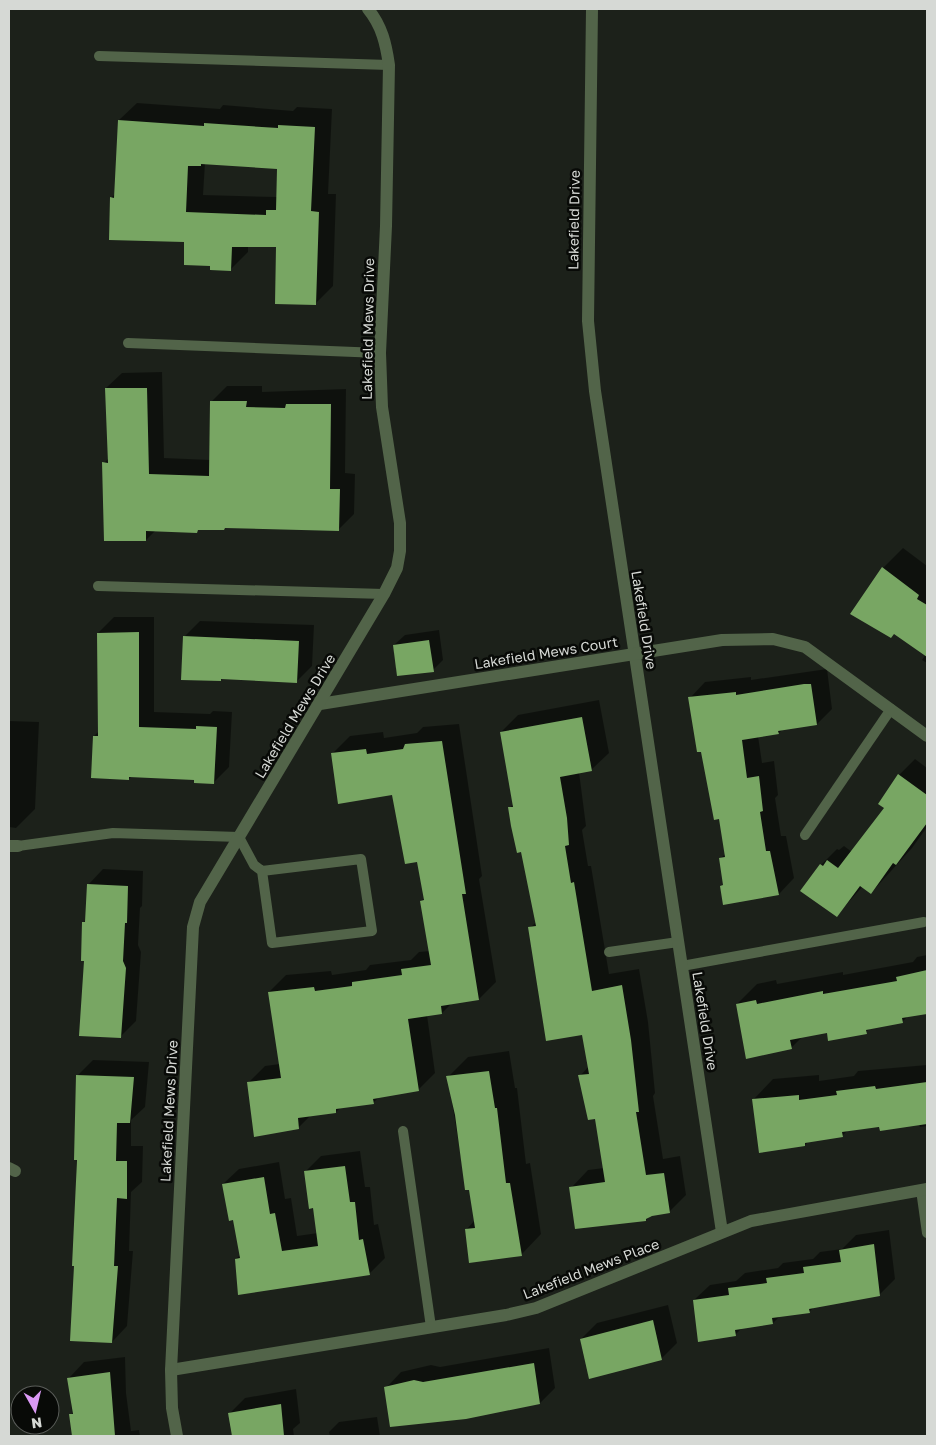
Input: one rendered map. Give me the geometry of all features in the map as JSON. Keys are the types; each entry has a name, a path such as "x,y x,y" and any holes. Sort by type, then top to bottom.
{"street":[{"name":"Lakefield Mews Drive","path":"177,1436 172,1408 171,1370 192,927 200,902 384,594 398,560 400,523 382,408 380,353 386,226 389,65 386,44 381,28 368,9"},
{"name":"Lakefield Drive","path":"592,9 588,322 595,391 722,1232"},
{"name":"Lakefield Mews Court","path":"320,704 722,640 773,639 806,647 927,736"},
{"name":"Lakefield Mews Place","path":"171,1370 536,1308 751,1221 924,1189"}],"lane":[{"path":"99,56 389,65"},
{"path":"128,343 380,353"},
{"path":"98,586 384,594"},
{"path":"805,834 891,709"},
{"path":"13,846 113,834 239,837 254,865 262,871 361,859 372,931 272,943 262,871"},
{"path":"682,966 924,922"},
{"path":"609,952 678,942"},
{"path":"403,1131 431,1327"},
{"path":"924,1189 927,1233"}],"building":[{"path":"118,120 204,126 204,123 278,128 278,125 315,127 311,211 319,212 316,305 275,304 276,247 232,247 231,271 210,270 210,266 184,265 184,242 109,240 110,197 114,198","holes":["201,164 277,169 276,210 266,210 266,215 186,212 188,166 201,166"]},
{"path":"105,388 147,388 149,474 209,476 210,401 247,401 246,407 285,408 286,404 331,404 330,489 340,489 339,531 225,528 224,530 198,530 197,533 146,531 146,541 104,541 102,462 108,463"},
{"path":"882,567 919,595 917,599 927,605 927,657 894,634 891,638 850,614"},
{"path":"139,632 139,727 196,729 196,726 217,727 214,784 194,783 194,780 129,777 129,780 91,778 93,736 98,736 97,633"},
{"path":"183,636 299,641 297,683 221,679 221,681 181,680"},
{"path":"429,640 434,672 397,676 393,645"},
{"path":"811,684 817,725 778,731 779,734 742,740 747,778 759,776 763,811 760,812 766,851 770,851 779,895 723,905 720,886 723,885 719,858 725,857 719,819 714,820 701,752 697,752 688,697 736,692 736,695"},
{"path":"582,717 592,771 560,777 567,818 569,845 565,846 571,883 574,882 592,991 622,985 631,1040 639,1112 636,1112 646,1175 664,1173 670,1213 652,1216 646,1219 646,1221 575,1229 569,1187 605,1182 595,1119 588,1120 578,1075 589,1074 582,1035 546,1041 528,927 536,926 521,852 517,853 511,826 508,807 513,807 500,732"},
{"path":"442,741 466,894 462,894 479,1000 441,1006 442,1014 408,1019 419,1091 373,1099 374,1104 336,1109 336,1113 298,1118 299,1129 254,1137 247,1082 281,1078 268,992 314,987 315,991 352,986 352,982 402,975 401,969 431,965 420,901 424,900 417,862 405,864 392,795 338,804 331,753 366,749 367,754 403,749 405,744"},
{"path":"898,774 927,795 927,823 896,865 893,863 871,894 860,886 837,917 800,891 820,864 823,866 827,860 838,868 884,808 878,804"},
{"path":"87,884 128,886 123,961 126,968 121,1038 79,1036 84,961 81,961 82,922 85,922"},
{"path":"927,970 927,1014 902,1018 903,1023 866,1030 867,1034 828,1041 827,1033 790,1040 792,1049 746,1059 736,1004 756,1000 757,1004 823,991 823,994 897,981 896,977"},
{"path":"489,1071 495,1108 497,1108 506,1183 510,1183 522,1256 469,1263 465,1229 475,1228 469,1190 465,1190 455,1115 446,1076"},
{"path":"76,1075 134,1077 130,1123 117,1123 116,1161 127,1161 127,1199 117,1198 114,1266 118,1266 112,1343 70,1341 77,1160 74,1160"},
{"path":"927,1082 927,1124 880,1131 879,1127 842,1132 843,1137 805,1143 805,1146 759,1153 752,1099 799,1095 799,1100 837,1095 836,1091 875,1086 876,1089"},
{"path":"345,1166 350,1202 355,1202 359,1240 363,1239 370,1275 238,1295 235,1259 240,1258 233,1220 229,1221 222,1184 264,1177 270,1214 275,1213 282,1251 318,1246 313,1208 309,1209 304,1171"},
{"path":"874,1244 880,1296 809,1309 810,1313 772,1318 773,1324 735,1330 736,1336 698,1342 693,1300 729,1295 728,1288 767,1283 766,1278 804,1273 803,1267 841,1262 839,1250"},
{"path":"653,1320 662,1360 589,1379 580,1339"},
{"path":"534,1363 540,1404 466,1419 390,1427 384,1387 414,1380 423,1382"},
{"path":"110,1372 115,1436 72,1436 69,1414 73,1414 67,1378"},
{"path":"281,1404 284,1436 232,1436 228,1413"}]}
